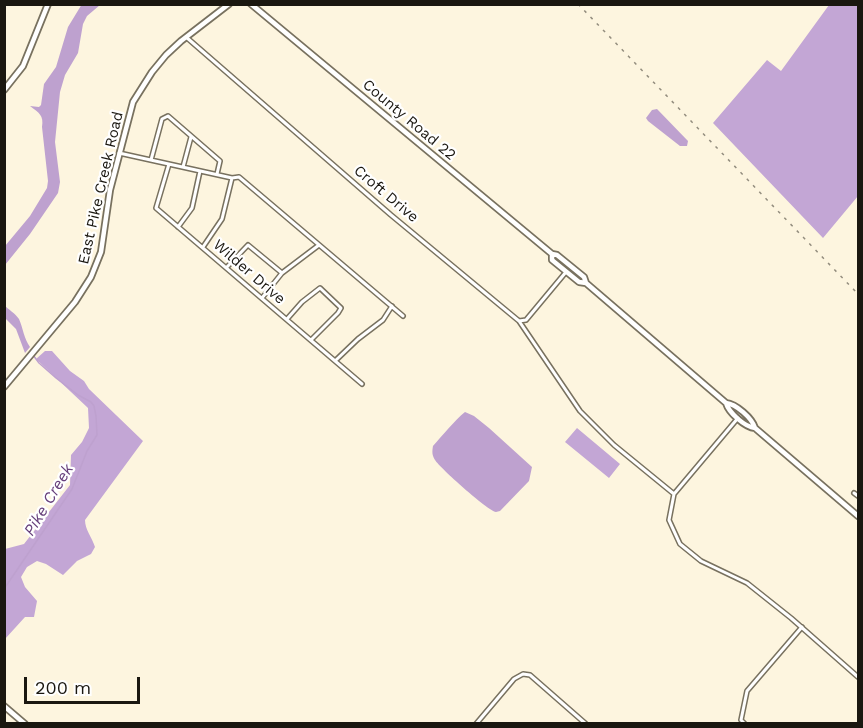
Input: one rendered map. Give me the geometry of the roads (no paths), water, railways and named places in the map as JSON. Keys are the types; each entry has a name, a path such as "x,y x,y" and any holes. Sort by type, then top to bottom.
{"main road":[{"path":"4,90 23,66 48,4"},
{"name":"East Pike Creek Road","path":"4,387 32,356 86,287 97,266 110,190 134,102 152,72 166,55 230,4"},
{"name":"County Road 22","path":"251,4 552,254 558,255 584,277 586,283 726,403 728,409 749,428 755,428"},
{"name":"County Road 22","path":"552,254 552,260 566,272 579,282 586,283"},
{"name":"County Road 22","path":"726,403 732,404 753,422 755,428 858,516"},
{"path":"4,706 25,723"}],"street":[{"name":"Croft Drive","path":"186,38 382,207 519,321 579,411 614,445 674,494"},
{"path":"151,160 162,119 168,116 220,161 217,174"},
{"path":"183,167 191,136"},
{"path":"119,153 232,178 239,177 404,316"},
{"name":"Wilder Drive","path":"169,164 156,208 362,384"},
{"path":"178,227 192,208 200,171"},
{"path":"202,247 222,219 232,178"},
{"path":"262,298 282,273 319,244"},
{"path":"227,267 248,245 282,273"},
{"path":"519,321 526,320 566,272"},
{"path":"286,320 302,302 320,288 341,308 311,340"},
{"path":"335,361 383,320 392,306"},
{"path":"738,418 674,494 669,520 680,544 701,561 747,583 802,627 858,677"},
{"path":"854,493 858,496"},
{"path":"745,723 741,720 747,691 802,627"},
{"path":"476,723 514,679 523,674 530,675 586,723"}],"waterway":[{"name":"Pike Creek","path":"4,589 72,489 87,451 97,435 96,416 91,402 56,378 33,355"}],"railway":[{"path":"578,4 858,294"}]}
